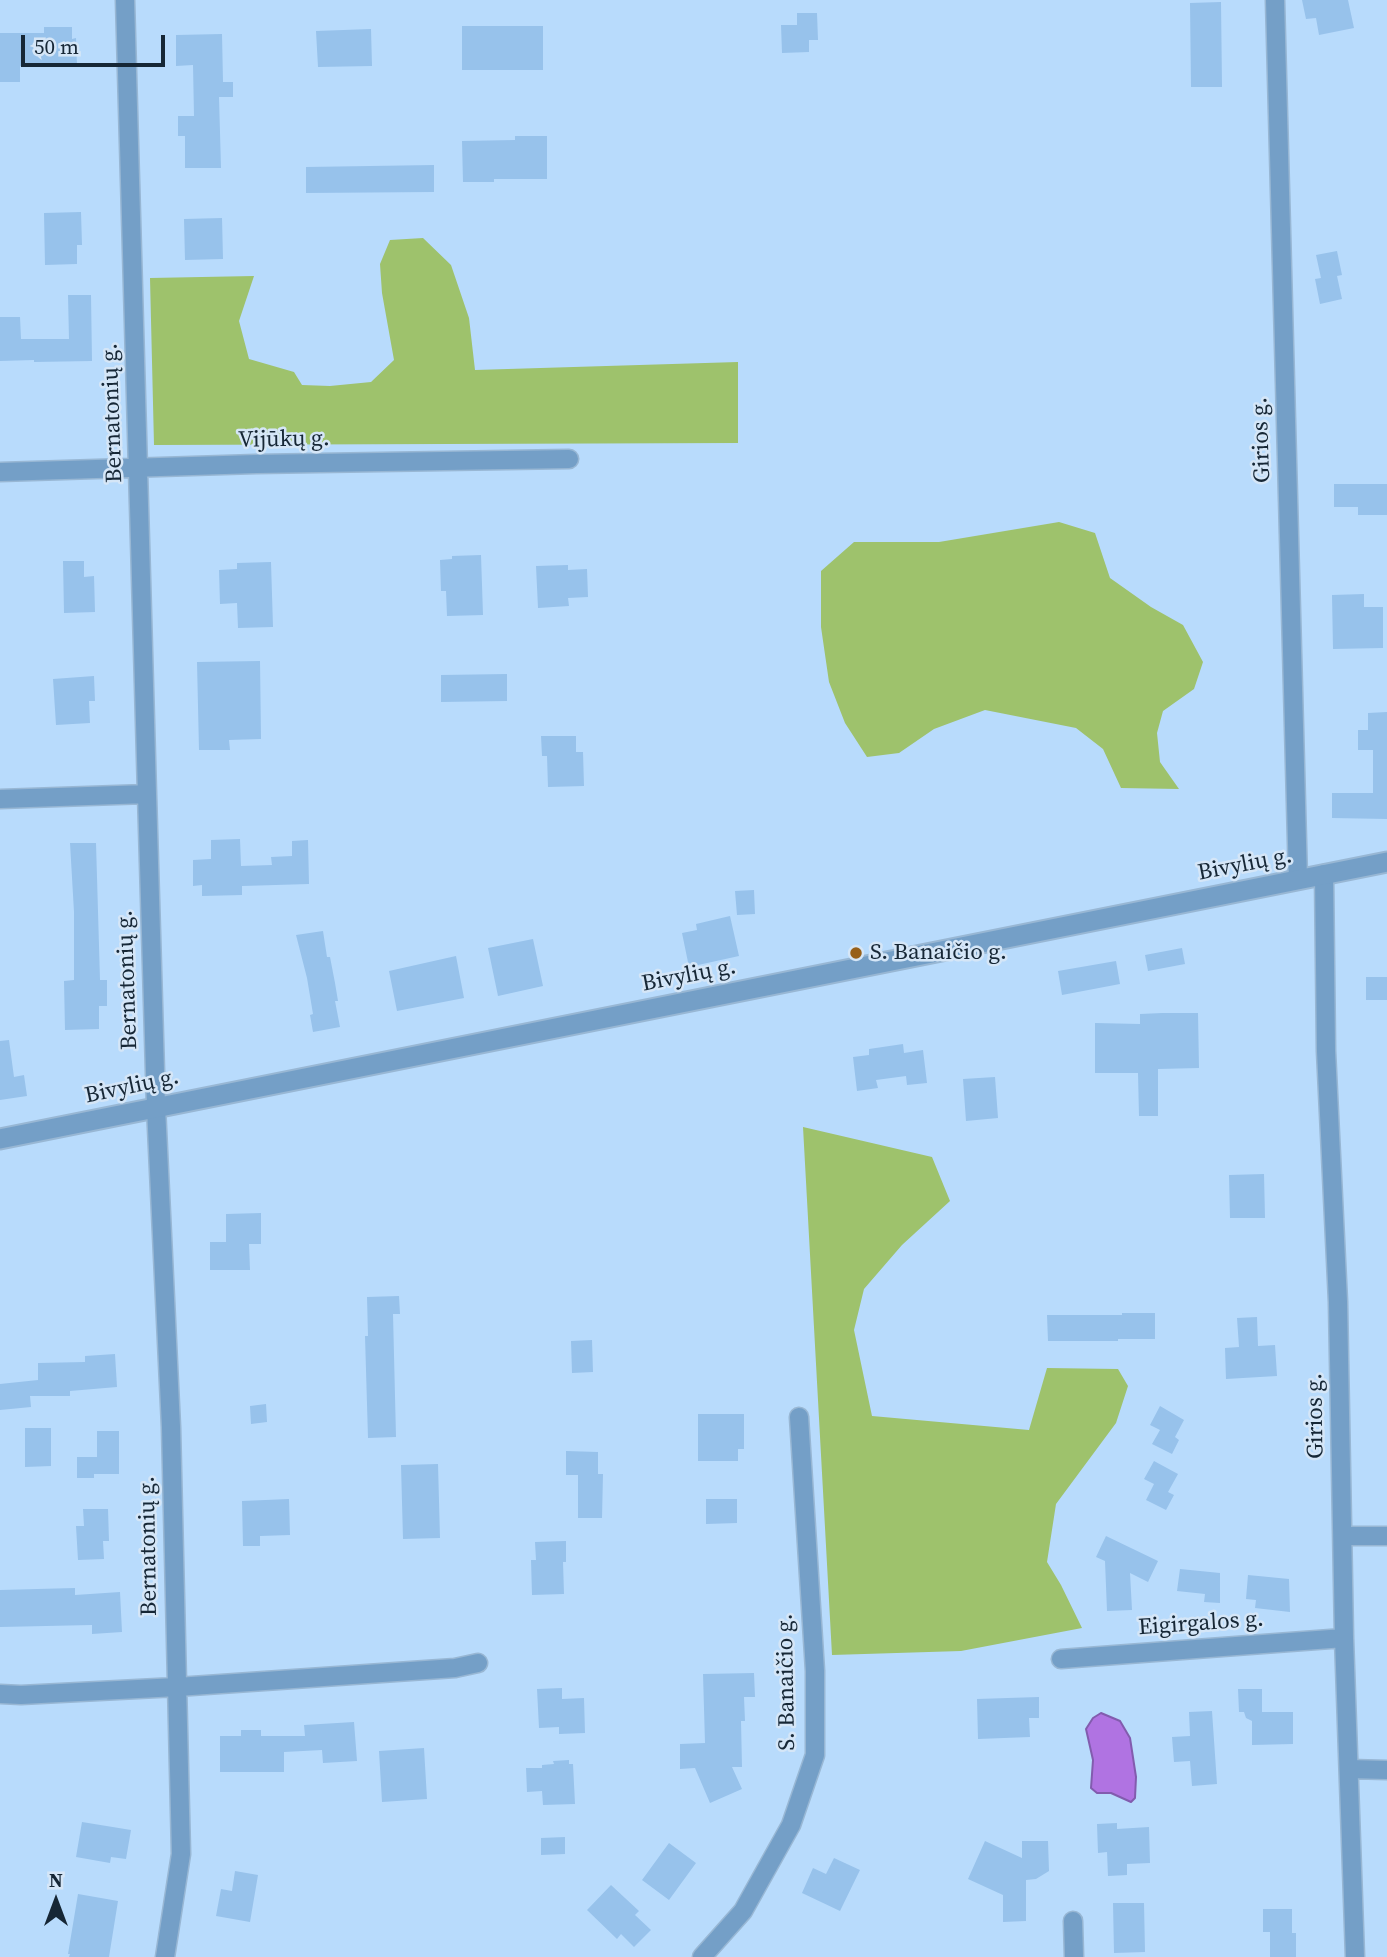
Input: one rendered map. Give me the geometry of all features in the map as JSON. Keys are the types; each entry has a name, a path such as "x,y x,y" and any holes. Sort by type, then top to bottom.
{"street":[{"name":"Bernatonių g.","path":"125,0 156,1107 171,1426 181,1854 164,1957"},
{"name":"Girios g.","path":"1275,0 1298,880"},
{"name":"Vijūkų g.","path":"0,472 569,459"},
{"path":"0,799 147,794"},
{"name":"Bivylių g.","path":"0,1139 1387,862"},
{"name":"Girios g.","path":"1324,874 1326,1051 1339,1302 1344,1638 1355,1957"},
{"name":"S. Banaičio g.","path":"702,1957 743,1911 791,1825 815,1755 815,1671 799,1417"},
{"path":"1343,1536 1387,1536"},
{"name":"Eigirgalos g.","path":"1061,1660 1344,1638"},
{"path":"0,1695 177,1688 455,1668 478,1663"},
{"path":"1349,1769 1387,1770"},
{"path":"1073,1921 1074,1957"}],"green space":[{"path":"423,238 451,265 469,318 475,370 738,362 738,443 154,445 150,278 254,276 239,321 249,359 294,372 302,385 330,386 371,382 394,360 382,293 380,264 390,240"},
{"path":"1059,522 1095,533 1110,578 1151,607 1183,625 1203,662 1194,689 1163,711 1157,733 1160,762 1179,789 1121,788 1103,749 1076,728 985,710 934,729 899,753 867,757 845,723 829,682 821,627 821,571 854,542 939,542"},
{"path":"803,1127 932,1157 950,1201 902,1245 864,1289 854,1330 872,1416 1029,1430 1047,1368 1118,1369 1128,1386 1116,1423 1056,1504 1047,1562 1082,1628 961,1651 832,1655"}],"shaded area":[{"path":"1101,1713 1120,1721 1130,1738 1136,1777 1135,1798 1131,1802 1111,1793 1097,1793 1091,1788 1093,1760 1086,1729 1093,1718"}],"building":[{"path":"1302,0 1348,0 1354,28 1319,35 1316,18 1306,19"},
{"path":"1221,2 1222,87 1191,87 1190,3"},
{"path":"797,13 817,13 818,40 809,40 809,52 782,53 781,25 797,25"},
{"path":"462,26 543,26 543,70 462,70"},
{"path":"44,27 72,27 72,39 76,38 77,65 20,66 20,82 0,82 0,33 44,33"},
{"path":"371,29 372,66 318,67 316,31"},
{"path":"222,34 223,82 233,82 233,97 219,97 221,168 185,168 185,136 178,136 178,116 194,116 193,65 176,66 176,35"},
{"path":"515,136 547,136 547,179 463,182 462,141 515,140"},
{"path":"434,165 434,192 306,193 306,167"},
{"path":"81,212 82,245 77,245 77,264 45,265 44,213"},
{"path":"222,218 223,259 185,260 184,219"},
{"path":"1337,251 1342,275 1337,276 1342,299 1320,304 1315,279 1321,278 1316,255"},
{"path":"68,295 91,295 92,361 0,361 0,317 20,317 21,339 69,339"},
{"path":"1334,484 1387,484 1387,515 1358,515 1358,507 1334,507"},
{"path":"481,555 483,615 447,616 446,591 441,591 440,560 452,559 452,556"},
{"path":"63,561 84,561 84,577 94,576 95,612 64,613"},
{"path":"271,562 273,627 238,628 237,603 220,604 219,570 237,569 237,563"},
{"path":"568,565 568,570 587,569 588,597 568,598 569,606 538,608 536,566"},
{"path":"1364,594 1364,607 1383,607 1383,648 1333,649 1332,595"},
{"path":"260,661 261,739 229,740 230,750 199,750 197,662"},
{"path":"507,674 507,701 441,702 441,675"},
{"path":"94,676 95,701 89,701 90,723 56,725 53,679"},
{"path":"1387,712 1387,819 1332,818 1332,793 1373,793 1373,750 1358,750 1358,730 1368,730 1368,713"},
{"path":"541,736 576,736 576,752 583,752 584,786 548,787 547,756 542,756"},
{"path":"240,839 241,866 272,865 271,857 292,856 292,841 308,840 309,884 242,886 242,895 202,896 202,885 193,886 193,860 211,859 211,840"},
{"path":"70,843 96,843 100,980 107,980 107,1006 99,1006 99,1029 65,1030 64,981 74,980"},
{"path":"754,890 755,914 737,915 735,891"},
{"path":"730,916 739,956 689,967 682,933 697,930 696,924"},
{"path":"323,931 335,983 340,1027 313,1032 307,978 296,935"},
{"path":"533,939 543,986 498,996 488,948"},
{"path":"1182,948 1185,964 1148,971 1145,955"},
{"path":"456,956 464,998 397,1011 389,971"},
{"path":"1116,961 1120,984 1062,995 1058,971"},
{"path":"1366,977 1387,977 1387,1000 1366,1000"},
{"path":"1198,1013 1199,1068 1158,1069 1158,1116 1139,1116 1138,1073 1095,1073 1095,1023 1140,1024 1140,1014"},
{"path":"9,1040 14,1077 24,1075 27,1096 0,1100 0,1041"},
{"path":"903,1044 904,1053 923,1050 927,1083 907,1085 906,1076 876,1080 878,1088 857,1091 853,1057 869,1055 869,1049"},
{"path":"995,1077 998,1118 966,1121 963,1079"},
{"path":"1264,1174 1265,1218 1230,1218 1229,1175"},
{"path":"261,1213 261,1244 249,1244 250,1270 210,1270 210,1242 226,1242 226,1214"},
{"path":"399,1296 400,1314 393,1314 396,1437 368,1438 365,1336 368,1336 367,1297"},
{"path":"1155,1313 1155,1339 1048,1341 1047,1315"},
{"path":"1257,1317 1258,1346 1275,1345 1277,1376 1226,1379 1225,1348 1239,1347 1237,1318"},
{"path":"592,1340 593,1372 572,1373 571,1341"},
{"path":"115,1354 117,1387 70,1391 70,1396 30,1396 31,1407 0,1410 0,1384 38,1380 38,1363 85,1362 85,1356"},
{"path":"266,1404 267,1422 251,1424 250,1406"},
{"path":"1160,1406 1184,1420 1175,1437 1179,1440 1172,1454 1152,1444 1160,1430 1150,1425"},
{"path":"698,1414 744,1414 744,1449 738,1449 738,1461 698,1461"},
{"path":"25,1428 51,1428 51,1466 25,1467"},
{"path":"97,1431 119,1431 119,1474 94,1474 94,1478 77,1478 77,1457 97,1457"},
{"path":"566,1451 598,1452 598,1474 603,1474 602,1518 578,1518 578,1475 566,1475"},
{"path":"1154,1461 1178,1474 1168,1492 1174,1495 1166,1510 1146,1500 1154,1484 1144,1479"},
{"path":"438,1464 440,1538 403,1539 401,1465"},
{"path":"289,1499 290,1535 260,1536 260,1546 243,1546 242,1501"},
{"path":"706,1499 737,1499 737,1523 706,1524"},
{"path":"83,1509 108,1509 109,1541 103,1541 104,1559 78,1560 76,1526 84,1526"},
{"path":"1106,1536 1158,1561 1148,1582 1130,1573 1132,1610 1107,1611 1105,1561 1096,1557"},
{"path":"566,1541 566,1562 563,1562 564,1594 532,1595 531,1560 536,1560 535,1542"},
{"path":"1180,1569 1220,1573 1220,1603 1204,1602 1205,1594 1177,1591"},
{"path":"1248,1575 1289,1579 1290,1612 1255,1608 1256,1600 1246,1599"},
{"path":"75,1588 75,1595 120,1592 122,1632 92,1634 92,1625 0,1627 0,1590"},
{"path":"754,1673 755,1697 744,1697 745,1721 741,1721 742,1767 732,1767 742,1789 710,1803 695,1768 680,1769 680,1744 705,1743 703,1674"},
{"path":"562,1688 562,1699 584,1698 585,1733 559,1734 559,1727 539,1728 537,1689"},
{"path":"1238,1689 1262,1689 1262,1712 1293,1712 1293,1744 1252,1745 1252,1721 1246,1718 1244,1712 1239,1712"},
{"path":"1039,1697 1039,1718 1029,1718 1030,1737 978,1739 977,1699"},
{"path":"1212,1711 1217,1784 1192,1786 1190,1761 1174,1762 1172,1737 1190,1736 1189,1712"},
{"path":"354,1722 357,1761 323,1763 322,1750 284,1752 284,1772 220,1772 220,1736 241,1736 241,1730 261,1730 261,1736 305,1736 304,1725"},
{"path":"424,1748 427,1799 382,1802 379,1751"},
{"path":"569,1760 569,1764 573,1764 575,1804 543,1805 542,1791 527,1792 526,1768 542,1768 542,1765 554,1764 553,1761"},
{"path":"82,1822 131,1830 126,1859 111,1857 110,1863 76,1857"},
{"path":"1117,1823 1117,1829 1149,1827 1150,1863 1127,1864 1127,1875 1108,1876 1107,1852 1098,1853 1097,1824"},
{"path":"565,1837 565,1854 541,1855 541,1838"},
{"path":"985,1841 1022,1858 1022,1841 1048,1841 1049,1871 1036,1879 1026,1880 1026,1921 1003,1922 1003,1895 968,1879"},
{"path":"669,1843 696,1863 669,1900 642,1880"},
{"path":"834,1858 860,1870 840,1911 802,1893 813,1868 826,1874"},
{"path":"235,1871 258,1875 250,1922 216,1916 221,1889 232,1891"},
{"path":"611,1885 639,1911 635,1915 651,1930 634,1947 621,1934 617,1939 587,1910"},
{"path":"78,1894 118,1901 109,1957 69,1957"},
{"path":"1113,1903 1144,1903 1145,1952 1114,1953"},
{"path":"1263,1909 1292,1909 1296,1957 1270,1957 1270,1932 1263,1932"}],"place":[{"name":"S. Banaičio g.","path":"856,953"}]}
